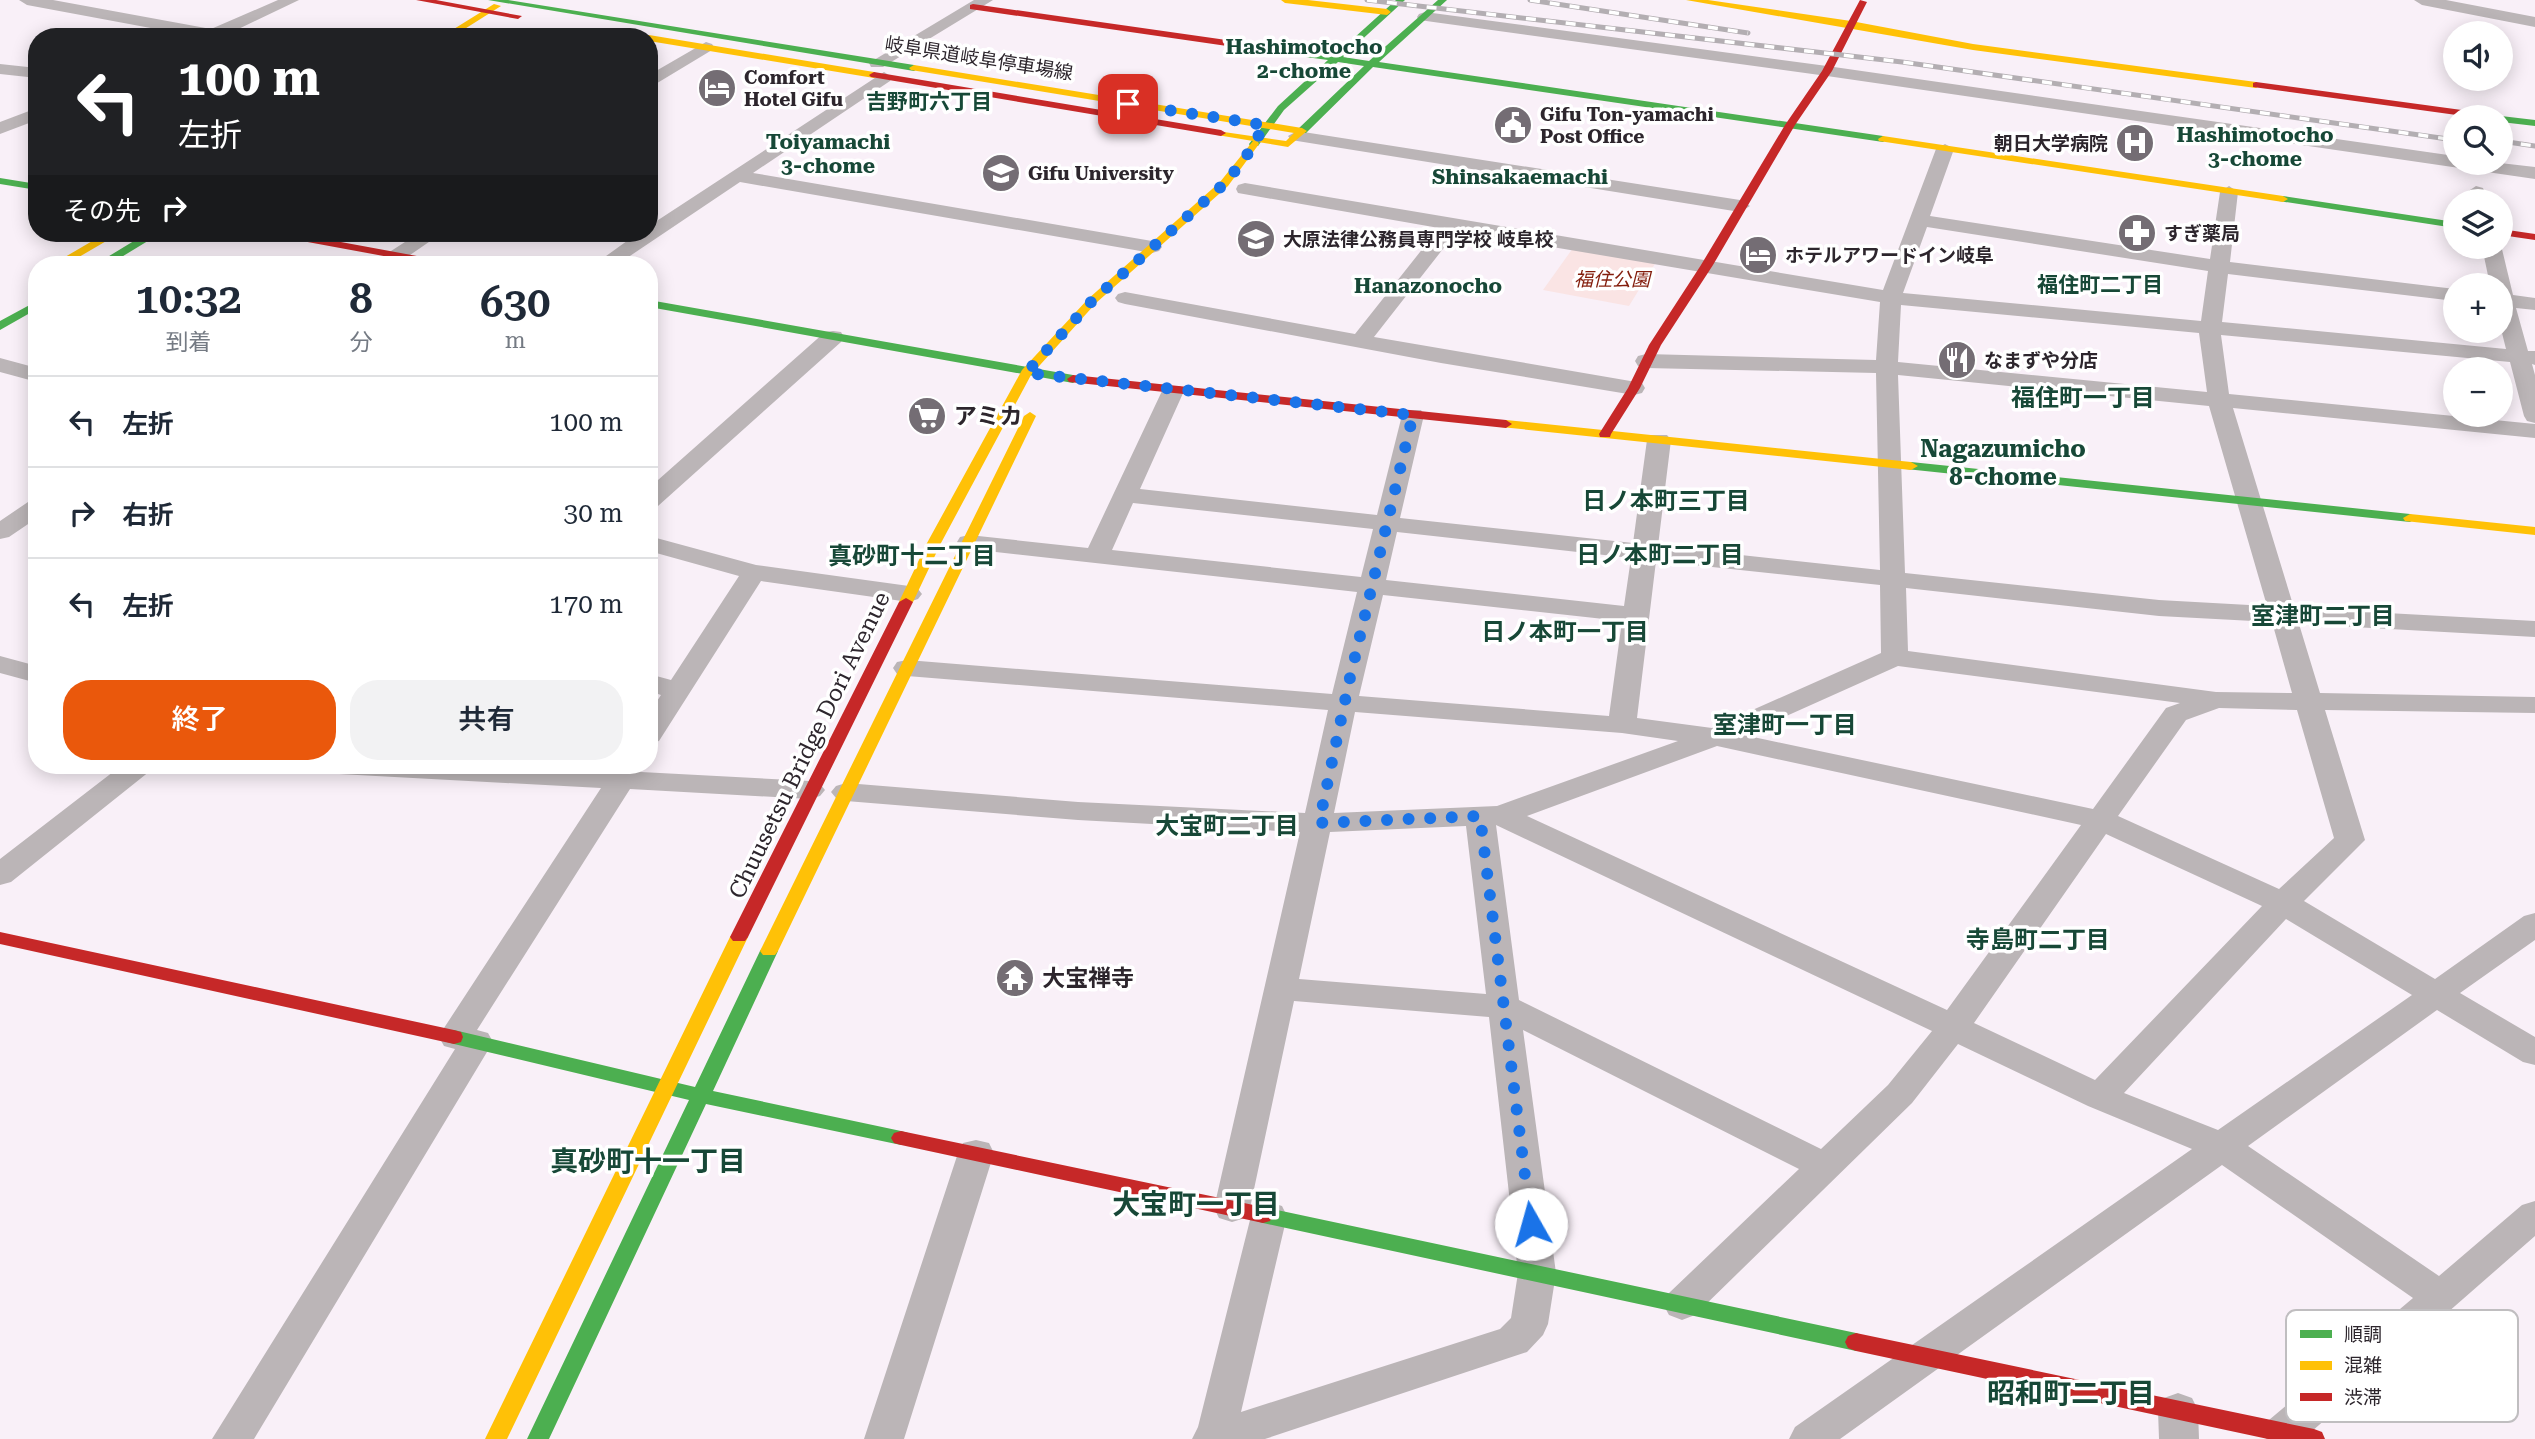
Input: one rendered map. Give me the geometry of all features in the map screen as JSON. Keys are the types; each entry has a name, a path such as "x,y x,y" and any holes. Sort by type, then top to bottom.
{"street":[{"path":"27,0 173,28"},
{"path":"232,28 291,0"},
{"name":"岐阜県道岐阜停車場線","path":"420,0 530,6 650,28"},
{"path":"1285,0 1387,12"},
{"name":"Chuusetsu Bridge Dori Avenue","path":"496,1439 810,790 876,665 909,594 994,428 1026,373 1092,301 1224,184 1244,160 1261,132 1334,58 1401,0"},
{"path":"1275,160 1371,64 1443,0"},
{"path":"1690,0 1851,24"},
{"path":"1731,0 1973,47 2443,113"},
{"path":"1605,434 1740,206 1827,71 1863,0"},
{"path":"2422,0 2535,22"},
{"path":"458,28 494,4"},
{"name":"岐阜県道岐阜停車場線","path":"494,4 514,16 587,28"},
{"path":"658,228 736,176 880,70 979,4 2443,223"},
{"path":"494,28 530,6"},
{"path":"1425,16 2443,160"},
{"name":"岐阜県道岐阜停車場線","path":"658,29 880,70 1296,137"},
{"name":"岐阜県道岐阜停車場線","path":"658,39 880,70"},
{"path":"658,77 706,47"},
{"path":"0,69 28,72"},
{"path":"0,129 28,117"},
{"path":"2513,120 2535,123"},
{"path":"1296,137 1740,206"},
{"path":"1895,657 1887,367 1891,298 1945,149"},
{"path":"2513,170 2535,173"},
{"path":"736,176 1152,247"},
{"path":"1,182 28,186"},
{"path":"1245,188 1891,298 2527,357"},
{"path":"2100,1097 2283,903 2350,841 2219,400 2211,327 2229,192"},
{"path":"1920,220 2220,267 2443,294"},
{"path":"1360,341 1453,223"},
{"path":"2513,234 2535,237"},
{"path":"73,256 98,242"},
{"path":"116,256 140,242"},
{"path":"314,242 374,256"},
{"path":"397,256 418,242"},
{"path":"617,256 638,242"},
{"path":"1120,302 1142,283"},
{"path":"2513,298 2535,304"},
{"path":"1120,302 1634,388"},
{"path":"658,305 1026,373 1044,388 1173,391 2535,531"},
{"path":"0,326 28,309"},
{"path":"2513,323 2527,357 2535,416"},
{"path":"658,493 833,337"},
{"path":"1646,361 1887,367 2535,431"},
{"path":"538,1439 699,1095 846,792 1044,388 1063,362"},
{"path":"0,365 28,373"},
{"path":"1097,556 1173,391"},
{"path":"1233,1208 1344,702 1413,415"},
{"path":"1622,725 1659,440"},
{"path":"1125,495 2158,608 2535,629"},
{"path":"0,532 28,513"},
{"path":"969,542 1636,615"},
{"path":"658,545 754,572 909,594"},
{"path":"658,721 754,572"},
{"path":"846,792 1078,811 1319,823 1490,816 1715,737 1895,657 2216,700 2535,705"},
{"path":"0,664 28,672"},
{"path":"907,668 1622,725 1715,737 2101,820 2283,903 2535,1054"},
{"path":"658,685 678,691"},
{"path":"1682,1304 1900,1094 1953,1027 2176,714 2216,700"},
{"path":"0,875 129,774"},
{"path":"232,1439 625,774"},
{"path":"646,774 810,790"},
{"path":"1214,1439 1513,1341 1529,1324 1537,1273 1506,1007 1490,816"},
{"path":"1490,816 1746,928 2100,1097 2221,1146 2439,1296"},
{"path":"1810,1439 2535,924"},
{"path":"0,938 466,1040 699,1095 1928,1356 2179,1424 2299,1436 2313,1422"},
{"path":"1282,989 1506,1007 1824,1166"},
{"path":"884,1439 976,1153"},
{"path":"2425,1310 2535,1215"},
{"path":"1214,1439 1269,1216"}],"green space":[{"name":"福住公園","path":"1573,248 1656,262 1629,306 1543,290"}],"railway":[{"path":"1367,0 1902,62 2443,138"},
{"path":"1530,0 1748,33"},
{"path":"2513,143 2535,146"}],"traffic: fast":[{"path":"492,0 914,68"},
{"path":"1254,144 1281,108 1401,0"},
{"path":"1302,131 1371,64 1443,0"},
{"path":"1283,51 1883,139"},
{"path":"2513,120 2535,123"},
{"path":"0,181 28,186"},
{"path":"2283,199 2443,223"},
{"path":"116,256 140,242"},
{"path":"658,305 1073,379"},
{"path":"0,326 28,309"},
{"path":"1911,466 2410,518"},
{"path":"538,1439 769,951"},
{"path":"454,1037 699,1095 901,1138"},
{"path":"1263,1215 1856,1342"}],"traffic: slow":[{"path":"1285,0 1387,12"},
{"path":"1690,0 1851,24 1973,47 2256,85"},
{"path":"460,28 497,6"},
{"path":"658,39 874,75"},
{"path":"914,68 1302,131 1288,144 1221,133"},
{"path":"1883,139 2283,199"},
{"path":"906,602 934,543 1026,373 1092,301 1224,184 1254,144"},
{"path":"73,256 98,242"},
{"path":"769,951 1030,416"},
{"path":"1506,424 1911,466"},
{"path":"2410,518 2535,531"},
{"path":"496,1439 739,937"}],"traffic: jam":[{"path":"420,0 518,16"},
{"path":"1605,434 1634,388 1655,345 1707,265 1790,125 1827,71 1863,2"},
{"path":"973,7 1283,51"},
{"path":"874,75 1221,133"},
{"path":"2256,85 2443,110"},
{"path":"2513,234 2535,237"},
{"path":"324,242 400,256"},
{"path":"1073,379 1506,424"},
{"path":"739,937 906,602"},
{"path":"0,938 454,1037"},
{"path":"901,1138 1263,1215"},
{"path":"1856,1342 2314,1439"}],"place":[{"name":"Comfort Hotel Gifu","path":"717,88"},
{"name":"Gifu Ton-yamachi Post Office","path":"1513,125"},
{"name":"朝日大学病院","path":"2135,143"},
{"name":"Gifu University","path":"1001,173"},
{"name":"すぎ薬局","path":"2137,233"},
{"name":"大原法律公務員専門学校 岐阜校","path":"1256,239"},
{"name":"ホテルアワードイン岐阜","path":"1758,255"},
{"name":"なまずや分店","path":"1957,360"},
{"name":"アミカ","path":"927,416"},
{"name":"大宝禅寺","path":"1015,978"}],"district":[{"name":"Hashimotocho 2-chome","path":"1304,59"},
{"name":"吉野町六丁目","path":"929,102"},
{"name":"Hashimotocho 3-chome","path":"2255,147"},
{"name":"Toiyamachi 3-chome","path":"828,154"},
{"name":"Shinsakaemachi","path":"1520,177"},
{"name":"福住町二丁目","path":"2100,285"},
{"name":"Hanazonocho","path":"1428,286"},
{"name":"福住町一丁目","path":"2083,398"},
{"name":"Nagazumicho 8-chome","path":"2003,463"},
{"name":"日ノ本町三丁目","path":"1666,501"},
{"name":"日ノ本町二丁目","path":"1660,555"},
{"name":"真砂町十二丁目","path":"912,556"},
{"name":"室津町二丁目","path":"2323,616"},
{"name":"日ノ本町一丁目","path":"1565,632"},
{"name":"室津町一丁目","path":"1785,725"},
{"name":"大宝町二丁目","path":"1227,826"},
{"name":"寺島町二丁目","path":"2038,940"},
{"name":"真砂町十一丁目","path":"648,1161"},
{"name":"大宝町一丁目","path":"1196,1204"},
{"name":"昭和町二丁目","path":"2071,1393"}],"route":[{"path":"1128,104 1265,125 1244,160 1224,184 1092,301 1026,373 1413,415 1371,586 1319,823 1480,816 1506,1007 1531,1224"}]}
